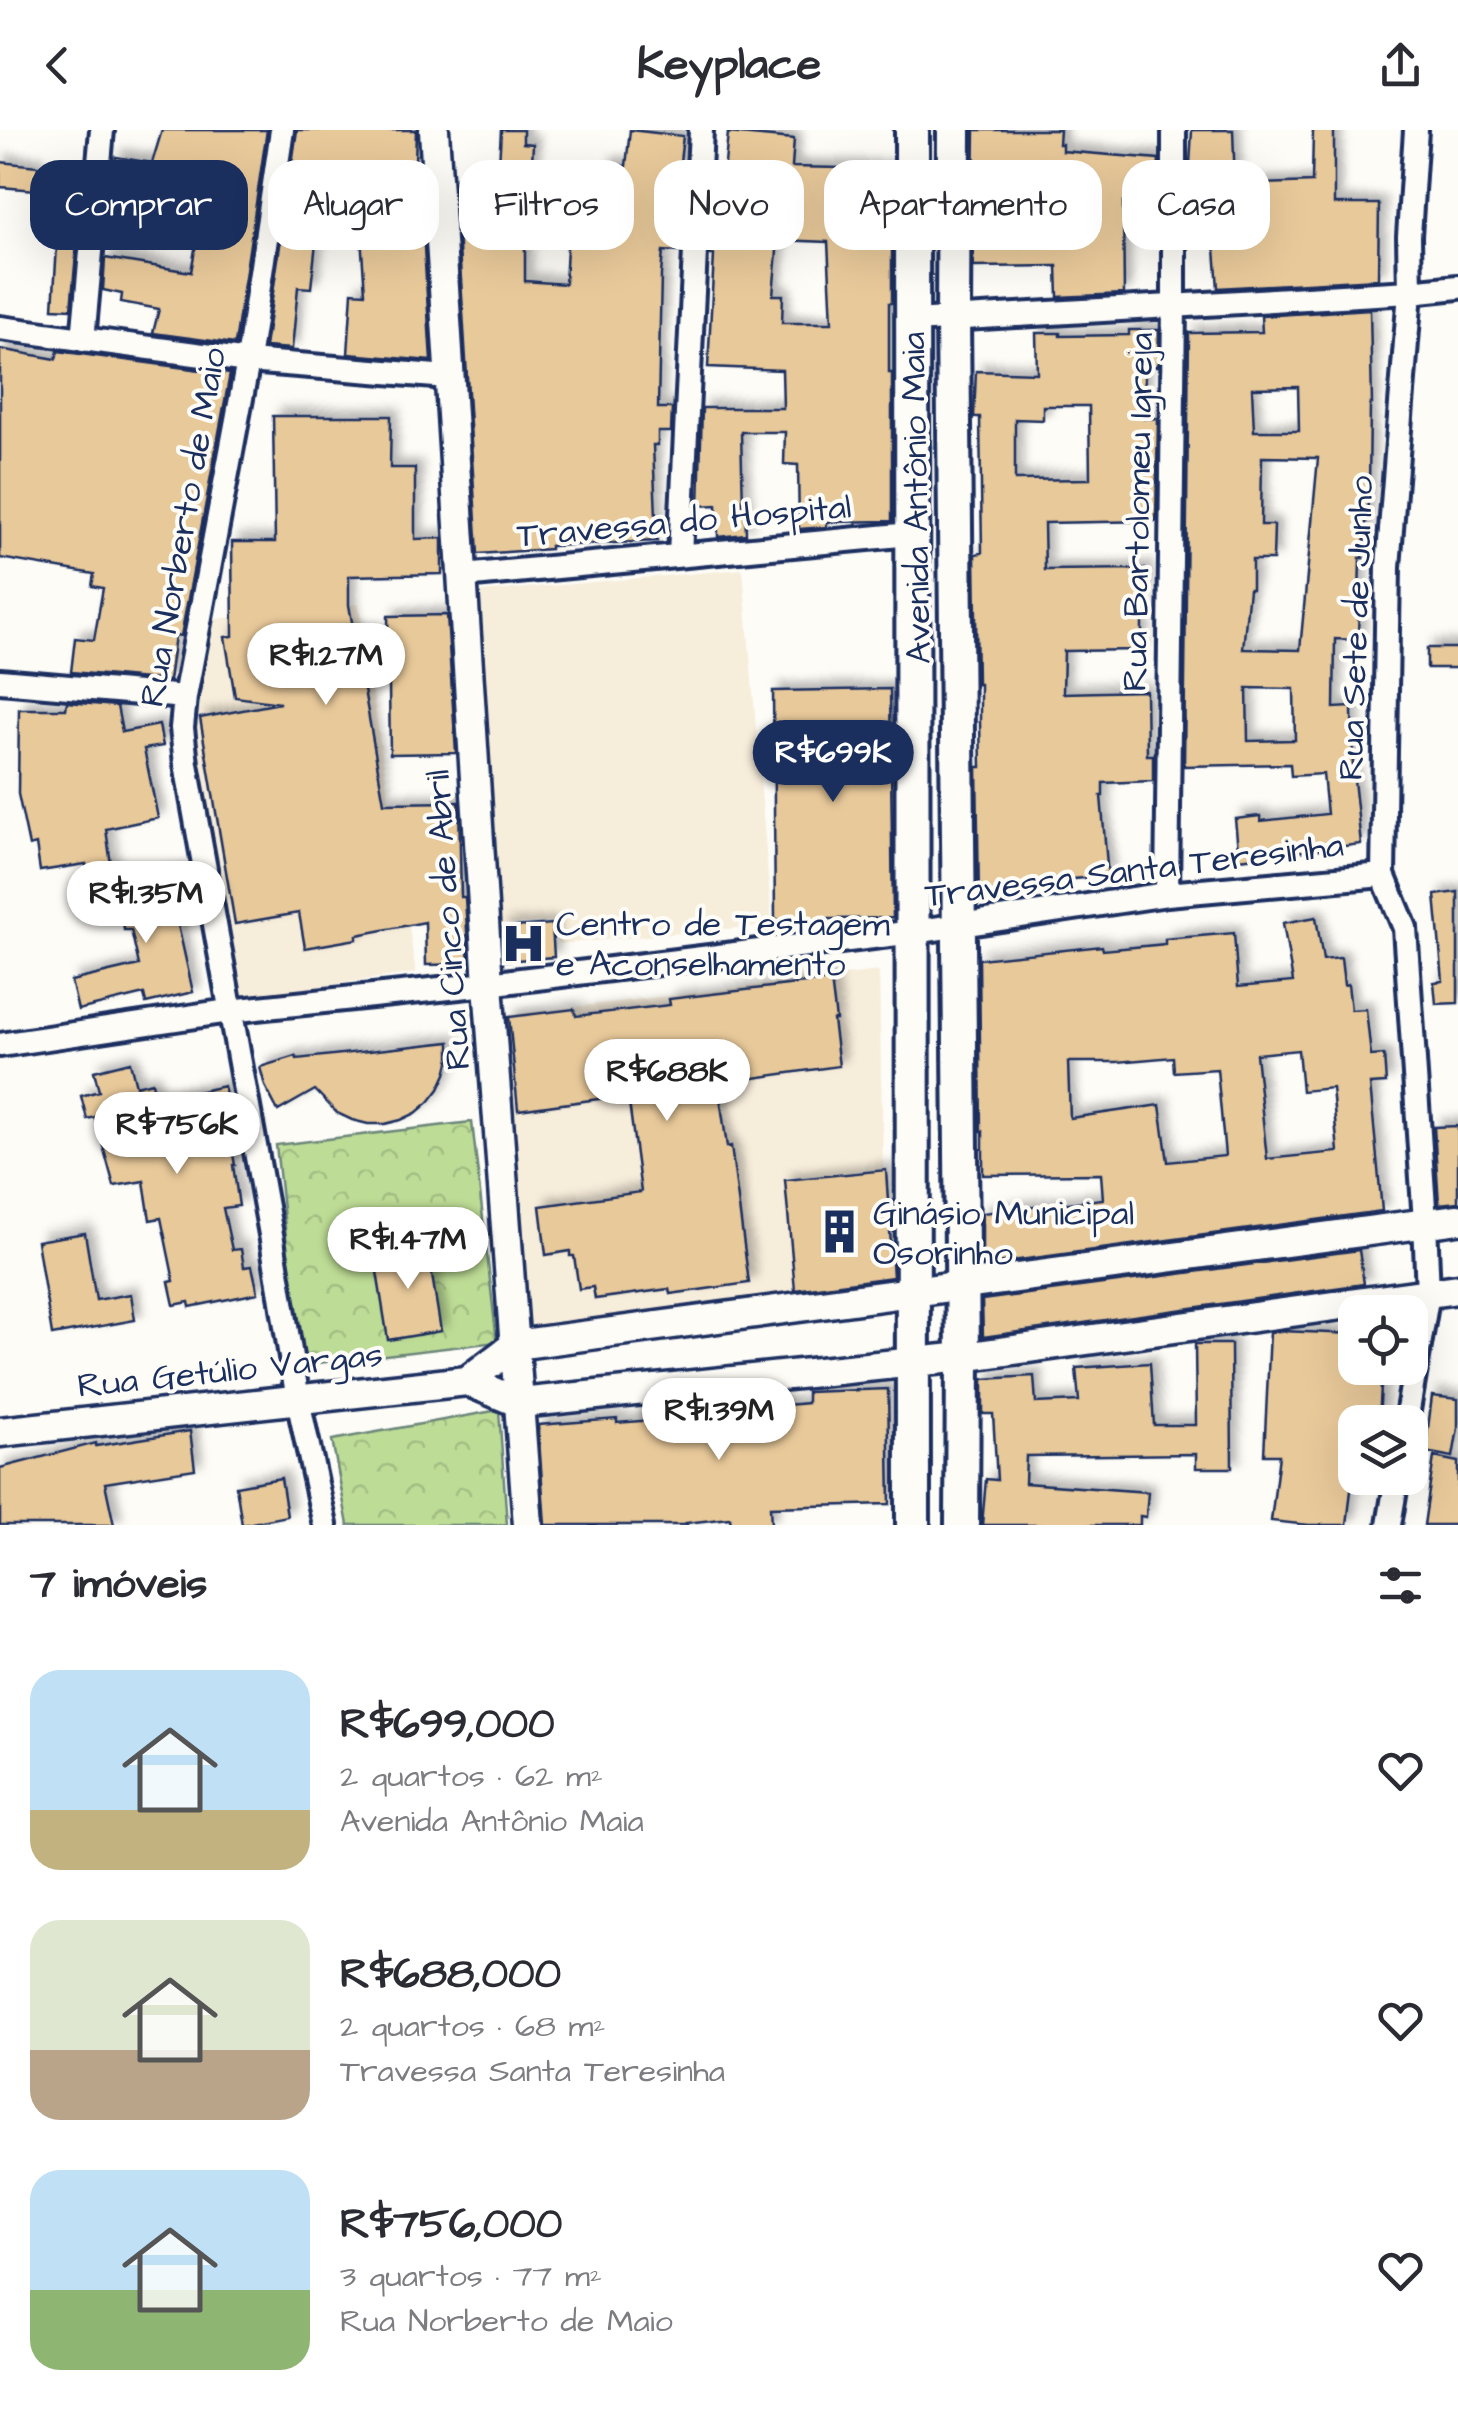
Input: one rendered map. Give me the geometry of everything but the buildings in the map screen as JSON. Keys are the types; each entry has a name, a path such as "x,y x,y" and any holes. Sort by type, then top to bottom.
{"main road":[{"name":"Avenida Antônio Maia","path":"912,130 913,1525"},
{"name":"Avenida Antônio Maia","path":"954,130 962,1525"}],"street":[{"path":"82,340 102,130"},
{"name":"Rua Norberto de Maio","path":"282,130 248,361 182,728 298,1400 325,1525"},
{"name":"Rua Cinco de Abril","path":"434,130 488,984 528,1525"},
{"path":"680,556 701,130"},
{"name":"Rua Bartolomeu Igreja","path":"1167,894 1174,130"},
{"name":"Rua Sete de Junho","path":"1409,1405 1428,1292 1426,1222 1404,928 1383,875 1388,567 1410,292 1409,236 1416,130"},
{"path":"912,321 1458,287"},
{"path":"0,328 248,361 448,377"},
{"name":"Travessa do Hospital","path":"463,576 911,534"},
{"path":"0,682 185,697"},
{"name":"Travessa Santa Teresinha","path":"0,1045 229,1011 914,932 1167,894 1383,875"},
{"path":"467,1381 515,1345 1458,1218"},
{"name":"Rua Getúlio Vargas","path":"0,1432 467,1381 520,1403 963,1357 1458,1289"},
{"path":"1389,1525 1394,1495"}],"shaded area":[{"path":"743,569 772,925 558,944 556,921 496,925 469,593"},
{"path":"359,604 416,973 241,997 190,708 206,620"},
{"path":"879,971 883,1169 784,1178 794,1293 526,1328 498,1016"}],"green space":[{"path":"472,1122 497,1342 300,1365 276,1145"},
{"path":"499,1410 507,1525 348,1525 332,1440"}],"place":[{"name":"Centro de Testagem e Aconselhamento","path":"523,943"},
{"name":"Ginásio Municipal Osorinho","path":"840,1232"}]}
